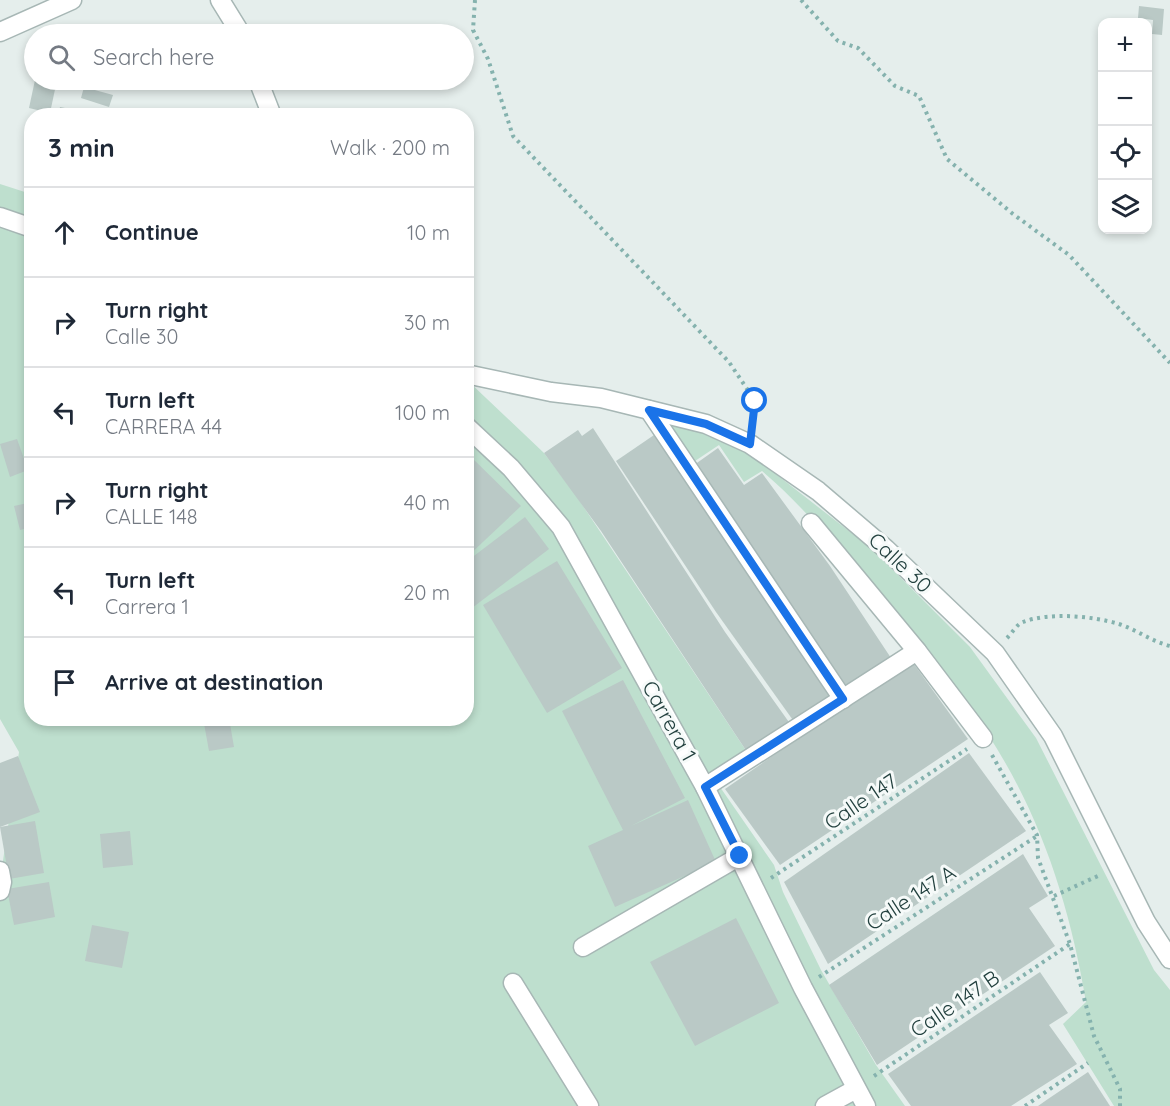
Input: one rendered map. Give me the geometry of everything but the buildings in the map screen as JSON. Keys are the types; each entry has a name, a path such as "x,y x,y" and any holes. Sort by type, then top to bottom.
{"street":[{"path":"0,32 72,0"},
{"path":"220,0 235,24"},
{"path":"262,90 269,108"},
{"path":"0,217 24,225"},
{"name":"Calle 30","path":"474,376 649,410 706,424 750,444 844,512 995,653 1053,736 1146,922 1170,959"},
{"path":"649,410 843,699"},
{"name":"Carrera 1","path":"474,433 511,468 561,527 705,787 803,988 866,1106"},
{"path":"811,523 917,651 983,738"},
{"path":"705,787 917,651"},
{"path":"583,947 740,856"},
{"path":"0,871 0,891"},
{"path":"513,983 589,1106"},
{"path":"825,1106 856,1089"}],"path":[{"path":"473,24 475,0"},
{"path":"801,0 838,41 858,48 895,86 919,96 947,159 1012,214 1069,255 1170,363"},
{"path":"474,32 488,59 513,136 729,362 755,401 750,444"},
{"path":"995,653 1021,622 1047,617 1082,618 1120,624 1151,641 1170,646"},
{"path":"983,738 1037,836 1038,858 1070,944 1094,1036 1120,1089 1120,1106"},
{"name":"Calle 147","path":"754,887 779,874 983,738"},
{"name":"Calle 147 A","path":"803,988 1037,836"},
{"path":"1054,896 1104,873"},
{"name":"Calle 147 B","path":"856,1089 1070,944"},
{"path":"1025,1106 1088,1063"}],"green space":[{"path":"0,184 24,192 24,726 474,726 474,387 544,453 575,494 755,764 720,787 774,865 783,892 821,970 876,1065 905,1106 0,1106 0,881 19,752 0,719"},
{"path":"658,416 703,428 745,450 872,549 970,647 1036,738 1154,970 1170,990 1170,1106 1114,1106 1063,1024 1086,1002 1072,932 1039,831 1008,767 978,719 938,667 839,550 779,486 762,471 744,482 719,445 692,463"}],"route":[{"path":"740,856 705,787 843,699 649,410 706,424 750,444 755,401"}]}
